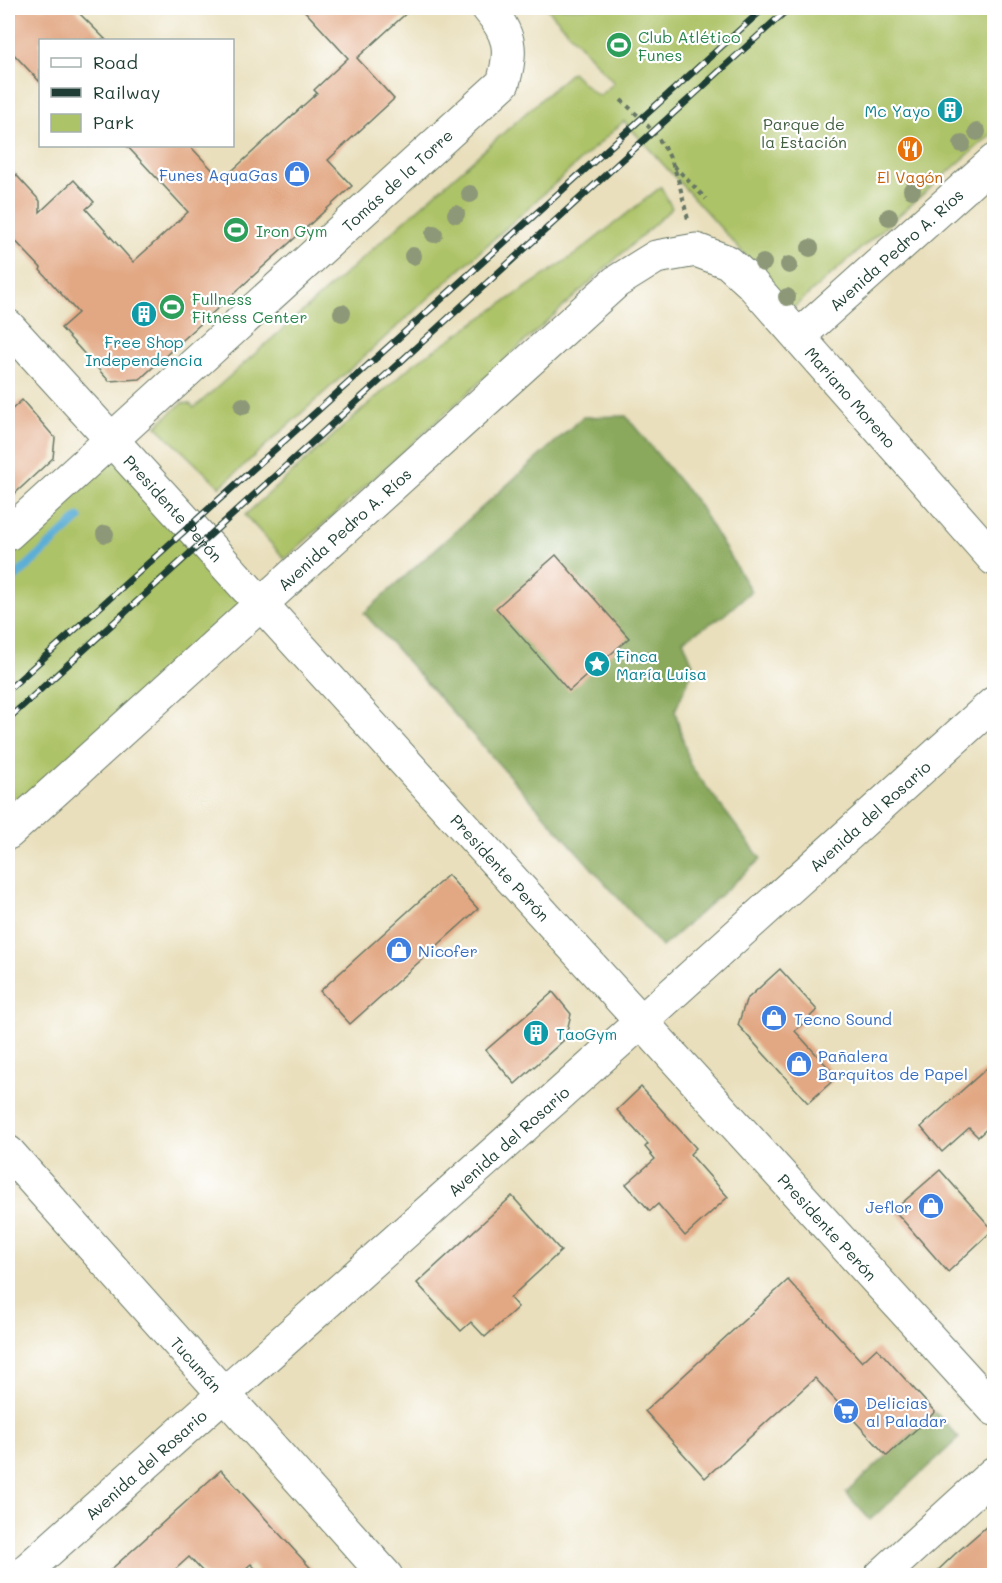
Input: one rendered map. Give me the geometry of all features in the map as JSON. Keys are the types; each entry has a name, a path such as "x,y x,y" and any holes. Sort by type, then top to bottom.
{"street":[{"name":"Tomás de la Torre","path":"8,534 503,83 510,62 507,39 498,20 488,8"},
{"name":"Avenida Pedro A. Ríos","path":"799,336 994,161"},
{"name":"Avenida Pedro A. Ríos","path":"8,833 616,282 656,257 696,250"},
{"name":"Mariano Moreno","path":"696,250 728,262 751,283 994,559"},
{"name":"Presidente Perón","path":"8,326 994,1409"},
{"name":"Avenida del Rosario","path":"20,1575 642,1021 994,703"},
{"name":"Tucumán","path":"8,1152 386,1575"},
{"path":"881,1575 994,1473"}],"path":[{"path":"621,100 642,118 668,153 696,250"},
{"path":"673,165 706,199"}],"green space":[{"name":"Parque de la Estación","path":"547,8 994,8 994,132 793,308 624,121 220,487 156,426 182,403 190,404 194,408 572,72 599,96 614,83"},
{"path":"661,187 672,208 285,559 245,515 412,365 577,253"},
{"path":"626,416 698,504 751,591 723,616 683,640 694,667 675,711 690,765 761,859 662,947 364,613 583,417"},
{"path":"111,440 261,604 8,833 8,534"},
{"path":"935,1412 959,1438 870,1520 846,1493"}],"building":[{"path":"8,8 74,8 105,39 39,39 39,81 8,48"},
{"path":"302,8 412,8 357,58 394,99 328,160 352,186 140,379 109,381 61,328 78,313 8,233 8,166 40,201 40,212 74,180 94,202 86,209 133,262 188,212 128,147 191,147 222,180 317,93 314,90 348,58"},
{"path":"22,400 55,438 53,458 8,500 8,413"},
{"path":"556,555 629,638 569,691 496,608"},
{"name":"Nicofer","path":"448,875 478,909 350,1024 320,991"},
{"name":"Tecno Sound","path":"780,969 817,1010 795,1031 837,1077 808,1103 738,1025 746,1000"},
{"name":"TaoGym","path":"553,992 571,1014 565,1039 515,1084 486,1050"},
{"path":"994,1062 994,1122 978,1137 969,1128 942,1152 921,1127"},
{"path":"641,1087 696,1148 690,1154 728,1197 685,1236 658,1204 650,1211 626,1184 655,1159 645,1147 648,1144 617,1110"},
{"path":"940,1170 993,1230 948,1272 894,1210"},
{"path":"512,1196 561,1251 510,1298 518,1307 485,1337 471,1322 461,1331 417,1283"},
{"path":"788,1280 862,1362 877,1348 935,1412 887,1456 815,1378 705,1478 645,1411"},
{"path":"221,1470 317,1575 262,1575 251,1564 238,1575 206,1575 189,1557 169,1575 105,1575"},
{"path":"994,1520 994,1575 933,1575 955,1554"}],"waterway":[{"path":"8,584 79,518"}],"railway":[{"path":"8,690 764,8"},
{"path":"8,719 789,8"}],"place":[{"name":"Club Atlético Funes","path":"619,45"},
{"name":"Mc Yayo","path":"950,110"},
{"name":"El Vagón","path":"910,149"},
{"name":"Funes AquaGas","path":"297,174"},
{"name":"Iron Gym","path":"236,230"},
{"name":"Fullness Fitness Center","path":"172,307"},
{"name":"Free Shop Independencia","path":"144,314"},
{"name":"Finca María Luisa","path":"597,664"},
{"name":"Nicofer","path":"399,950"},
{"name":"Tecno Sound","path":"774,1018"},
{"name":"TaoGym","path":"536,1033"},
{"name":"Pañalera Barquitos de Papel","path":"799,1064"},
{"name":"Jeflor","path":"931,1206"},
{"name":"Delicias al Paladar","path":"846,1411"}]}
